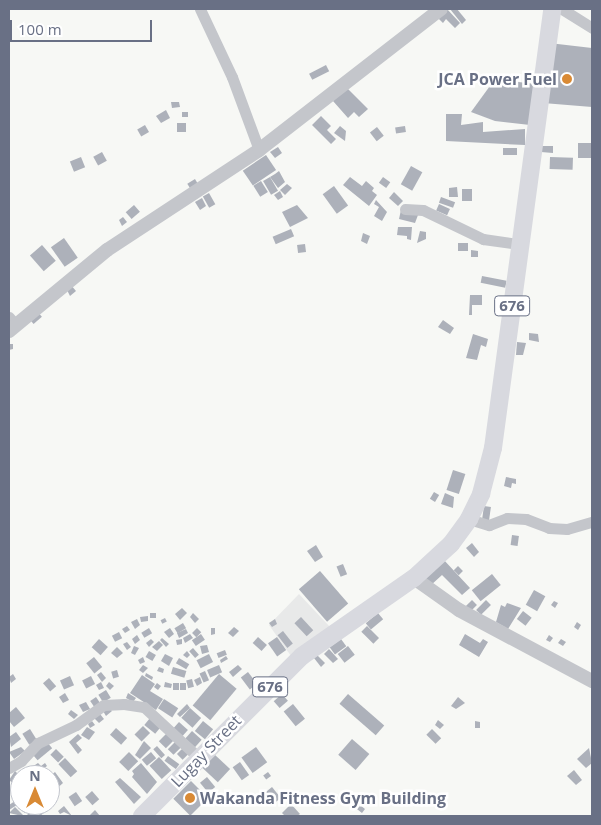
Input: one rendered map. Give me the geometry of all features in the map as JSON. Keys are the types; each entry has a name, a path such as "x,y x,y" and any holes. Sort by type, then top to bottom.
{"main road":[{"name":"676","path":"414,578 451,544 469,520 481,494 493,448 552,9"},
{"name":"Lugay Street","path":"142,816 302,656 414,578"}],"street":[{"path":"200,9 232,77 259,150"},
{"path":"11,324 107,250 259,150 441,9"},
{"path":"562,9 592,28"},
{"path":"405,210 423,210 483,239 520,244"},
{"path":"469,520 489,525 507,518 526,519 549,528 567,529 592,522"},
{"path":"414,578 459,610 592,680"},
{"path":"9,768 21,762 38,743 76,725 104,706 114,705 144,707 199,758"}],"shaded area":[{"path":"299,594 330,627 291,656 269,625"}],"building":[{"path":"447,9 460,23 455,28 446,19 443,23 436,16"},
{"path":"450,9 457,9 466,20 462,24"},
{"path":"549,43 592,48 592,107 543,103"},
{"path":"326,65 329,71 312,80 309,74"},
{"path":"495,79 535,84 530,125 495,121 471,112"},
{"path":"347,88 368,109 359,117 354,112 348,118 333,101"},
{"path":"171,102 179,102 180,107 172,108"},
{"path":"166,110 170,118 161,123 156,116"},
{"path":"182,112 188,112 188,117 182,117"},
{"path":"446,114 462,114 461,125 483,122 483,132 525,129 525,145 446,141"},
{"path":"321,116 331,126 327,130 336,139 331,144 312,125"},
{"path":"177,123 186,123 186,132 177,132"},
{"path":"145,125 149,132 141,136 137,130"},
{"path":"340,126 346,131 345,141 334,133"},
{"path":"405,126 406,132 396,133 395,128"},
{"path":"377,127 384,136 377,141 370,133"},
{"path":"578,143 591,143 591,158 578,158"},
{"path":"541,146 553,146 553,153 541,152"},
{"path":"278,147 282,153 275,158 270,152"},
{"path":"503,148 517,148 517,155 503,155"},
{"path":"102,152 107,161 98,166 93,157"},
{"path":"266,155 276,170 253,186 243,171"},
{"path":"81,157 85,167 74,172 70,161"},
{"path":"550,157 573,158 573,170 550,169"},
{"path":"411,166 422,172 412,191 401,184"},
{"path":"279,171 285,182 278,188 270,177"},
{"path":"270,177 278,191 271,195 263,181"},
{"path":"350,177 362,186 366,181 374,188 372,191 377,195 369,206 343,185"},
{"path":"383,177 390,182 386,188 379,183"},
{"path":"195,179 198,184 190,189 187,184"},
{"path":"261,181 268,192 260,197 253,186"},
{"path":"287,184 292,188 285,195 280,190"},
{"path":"334,186 348,205 337,214 323,194"},
{"path":"457,187 458,197 449,197 449,188"},
{"path":"462,189 472,189 472,201 462,201"},
{"path":"280,191 283,197 278,200 274,195"},
{"path":"394,192 403,201 398,206 389,198"},
{"path":"209,193 215,204 209,208 203,196"},
{"path":"441,197 455,202 453,208 439,203"},
{"path":"202,198 206,206 200,210 195,202"},
{"path":"376,200 387,212 382,221 374,216 379,207 374,204"},
{"path":"439,204 450,209 447,215 436,210"},
{"path":"134,205 140,212 132,219 126,212"},
{"path":"297,205 308,218 290,227 282,212"},
{"path":"401,210 418,215 415,223 399,219"},
{"path":"123,217 127,222 122,226 119,220"},
{"path":"398,227 412,227 411,240 407,239 407,236 397,235"},
{"path":"291,229 294,236 276,244 273,237"},
{"path":"420,231 426,232 426,239 417,243"},
{"path":"363,233 370,236 367,244 361,241"},
{"path":"64,238 78,258 65,267 51,247"},
{"path":"458,243 468,243 468,251 458,251"},
{"path":"305,244 306,252 298,253 297,245"},
{"path":"42,245 56,261 44,271 30,255"},
{"path":"471,250 478,251 478,257 471,257"},
{"path":"482,276 507,281 505,288 481,283"},
{"path":"70,284 76,291 70,296 66,288"},
{"path":"470,295 482,295 482,305 472,305 472,315 469,315"},
{"path":"36,310 42,317 34,324 28,317"},
{"path":"443,320 454,328 450,334 438,327"},
{"path":"529,333 538,334 539,342 529,340"},
{"path":"473,334 488,339 486,347 481,345 477,360 466,358"},
{"path":"517,342 526,343 523,355 516,355"},
{"path":"9,344 13,344 13,349 9,350"},
{"path":"453,470 465,474 459,494 447,490"},
{"path":"506,477 516,479 516,484 512,483 511,488 504,486"},
{"path":"434,492 439,495 435,502 430,499"},
{"path":"445,493 454,497 453,508 441,504"},
{"path":"484,506 491,507 489,522 482,521"},
{"path":"512,535 519,536 518,546 511,545"},
{"path":"472,543 479,552 474,557 466,548"},
{"path":"316,545 323,557 315,562 307,551"},
{"path":"443,559 470,588 462,595 442,575 430,586 423,578"},
{"path":"343,564 347,574 341,577 337,567"},
{"path":"458,566 463,571 459,575 454,570"},
{"path":"320,571 348,603 327,622 299,589"},
{"path":"492,574 501,585 481,601 472,590"},
{"path":"534,590 545,596 537,611 526,605"},
{"path":"472,600 477,605 470,612 465,607"},
{"path":"486,600 491,605 481,615 476,610"},
{"path":"554,601 558,603 555,608 551,605"},
{"path":"507,603 521,608 508,629 496,622 501,605 505,607"},
{"path":"182,608 187,613 180,620 175,614"},
{"path":"523,611 532,618 526,626 517,619"},
{"path":"150,613 156,613 156,618 150,618"},
{"path":"193,613 199,619 195,623 190,617"},
{"path":"378,613 383,619 371,629 366,623"},
{"path":"148,616 148,621 141,622 140,617"},
{"path":"301,617 313,630 307,636 294,623"},
{"path":"165,618 167,622 162,624 161,620"},
{"path":"137,619 140,625 135,629 131,622"},
{"path":"275,619 277,624 272,627 269,623"},
{"path":"577,622 581,625 578,630 574,627"},
{"path":"183,623 186,628 178,633 174,628"},
{"path":"127,626 130,630 125,633 122,629"},
{"path":"367,626 379,638 373,644 361,632"},
{"path":"234,627 239,631 233,637 228,633"},
{"path":"149,628 152,633 144,638 141,633"},
{"path":"170,628 174,634 169,638 164,632"},
{"path":"197,628 201,632 196,637 192,633"},
{"path":"211,628 215,628 215,634 211,635"},
{"path":"186,629 188,633 179,638 177,633"},
{"path":"283,631 293,644 287,648 277,635"},
{"path":"119,632 122,638 115,642 112,636"},
{"path":"190,634 193,638 185,643 183,638"},
{"path":"201,634 205,640 196,646 192,640"},
{"path":"465,634 480,643 483,639 488,642 479,657 459,645"},
{"path":"137,635 140,640 135,644 132,639"},
{"path":"549,635 553,638 550,642 546,640"},
{"path":"258,637 267,645 262,651 253,643"},
{"path":"277,637 286,650 277,656 268,643"},
{"path":"162,638 169,644 166,647 160,640"},
{"path":"99,639 108,647 101,655 92,647"},
{"path":"151,639 154,642 149,647 146,643"},
{"path":"182,639 182,644 177,645 176,640"},
{"path":"341,639 346,646 335,655 330,647"},
{"path":"561,639 566,642 563,646 558,643"},
{"path":"159,641 163,645 157,651 152,647"},
{"path":"127,642 131,647 127,650 123,644"},
{"path":"207,645 209,652 202,654 200,646"},
{"path":"134,646 139,648 135,655 131,653"},
{"path":"348,646 355,655 345,663 338,654"},
{"path":"117,647 123,653 117,658 111,653"},
{"path":"193,648 199,655 195,658 189,651"},
{"path":"329,649 338,659 333,663 324,654"},
{"path":"225,650 227,655 219,658 217,653"},
{"path":"149,651 156,655 152,661 146,657"},
{"path":"187,651 190,655 187,658 183,655"},
{"path":"165,654 173,658 169,666 161,661"},
{"path":"209,654 213,662 201,668 197,660"},
{"path":"317,655 325,663 321,667 314,658"},
{"path":"226,656 228,659 221,663 220,660"},
{"path":"94,657 102,667 94,673 86,663"},
{"path":"143,657 145,662 140,664 138,660"},
{"path":"179,658 189,664 186,669 176,663"},
{"path":"143,665 148,668 143,673 139,670"},
{"path":"219,665 222,672 210,677 207,670"},
{"path":"238,665 242,669 233,677 229,672"},
{"path":"159,667 164,669 163,673 157,671"},
{"path":"173,667 186,671 184,678 171,674"},
{"path":"117,670 119,677 113,678 111,672"},
{"path":"205,671 209,680 204,683 200,673"},
{"path":"101,672 106,678 102,682 97,675"},
{"path":"248,672 257,684 250,689 241,677"},
{"path":"146,673 153,677 152,680 145,676"},
{"path":"13,674 16,679 11,683 9,677"},
{"path":"219,674 237,689 210,720 193,705"},
{"path":"142,675 155,684 150,691 163,699 156,710 130,693"},
{"path":"70,676 74,685 64,690 60,680"},
{"path":"91,676 95,684 86,689 82,681"},
{"path":"200,677 202,683 197,686 194,680"},
{"path":"49,678 56,686 50,692 43,683"},
{"path":"192,679 194,687 188,688 186,680"},
{"path":"101,682 104,688 99,690 96,685"},
{"path":"109,682 114,686 110,690 106,686"},
{"path":"165,682 172,684 171,688 164,687"},
{"path":"157,683 161,686 158,690 154,687"},
{"path":"173,683 179,683 179,690 173,690"},
{"path":"180,683 186,683 186,690 180,690"},
{"path":"106,690 111,698 103,702 98,695"},
{"path":"65,693 69,700 63,703 59,697"},
{"path":"128,693 136,698 133,702 126,698"},
{"path":"282,694 288,701 280,708 274,701"},
{"path":"348,694 384,725 376,735 339,704"},
{"path":"96,697 100,703 94,707 90,701"},
{"path":"458,697 465,703 456,709 451,706"},
{"path":"164,699 178,708 172,717 158,708"},
{"path":"86,702 90,709 83,712 79,705"},
{"path":"187,704 190,708 180,717 177,714"},
{"path":"293,704 305,719 296,726 284,712"},
{"path":"16,707 25,718 14,727 9,721 9,713"},
{"path":"108,707 112,711 106,716 103,711"},
{"path":"190,708 201,718 192,728 181,718"},
{"path":"71,710 78,715 74,719 68,714"},
{"path":"100,714 104,719 99,723 94,718"},
{"path":"150,718 161,727 155,734 144,725"},
{"path":"438,720 444,725 440,729 435,725"},
{"path":"92,721 95,725 90,728 88,724"},
{"path":"203,721 213,729 205,739 195,731"},
{"path":"475,721 480,722 480,728 475,728"},
{"path":"179,722 188,730 183,736 174,728"},
{"path":"143,726 150,733 142,742 135,734"},
{"path":"87,727 95,732 89,740 81,735"},
{"path":"116,728 127,738 121,745 110,735"},
{"path":"30,729 37,740 29,745 22,734"},
{"path":"432,729 441,738 436,744 426,735"},
{"path":"192,731 202,740 195,747 185,738"},
{"path":"16,732 21,739 11,747 9,737"},
{"path":"168,732 175,739 166,748 159,741"},
{"path":"78,734 82,738 76,743 82,750 78,754 69,742"},
{"path":"352,739 369,754 356,770 338,755"},
{"path":"177,740 183,746 173,755 168,749"},
{"path":"144,741 151,748 140,759 135,755"},
{"path":"47,742 52,748 38,760 32,754"},
{"path":"157,746 165,755 161,758 153,749"},
{"path":"21,747 25,751 14,759 9,752"},
{"path":"184,747 190,753 183,760 177,754"},
{"path":"256,747 267,762 253,773 241,758"},
{"path":"589,748 592,763 586,768 577,759"},
{"path":"56,749 64,757 58,762 50,755"},
{"path":"129,752 138,761 128,771 119,762"},
{"path":"151,752 156,758 147,766 142,760"},
{"path":"214,754 230,769 218,782 202,767"},
{"path":"168,756 179,764 176,769 164,761"},
{"path":"159,757 171,770 162,779 149,766"},
{"path":"65,758 77,771 71,777 59,765"},
{"path":"240,762 249,775 242,780 233,767"},
{"path":"141,763 157,782 147,794 132,777 134,774 132,771"},
{"path":"574,770 582,780 576,785 567,776"},
{"path":"268,772 271,776 266,780 263,776"},
{"path":"207,777 215,787 208,793 200,783"},
{"path":"120,778 141,797 134,804 115,782"},
{"name":"Wakanda Fitness Gym Building","path":"191,781 208,798 190,816 173,799"},
{"path":"272,787 281,798 272,805 263,794"},
{"path":"92,791 99,799 92,805 85,797"},
{"path":"76,792 82,801 75,806 69,797"},
{"path":"359,798 363,801 360,805 365,809 362,813 353,806"},
{"path":"291,804 300,814 297,816 285,816 282,813"},
{"path":"64,806 72,816 64,812 60,814 60,809"},
{"path":"95,810 100,816 89,816"}],"place":[{"name":"JCA Power Fuel","path":"567,79"},
{"name":"Wakanda Fitness Gym Building","path":"190,798"}]}
